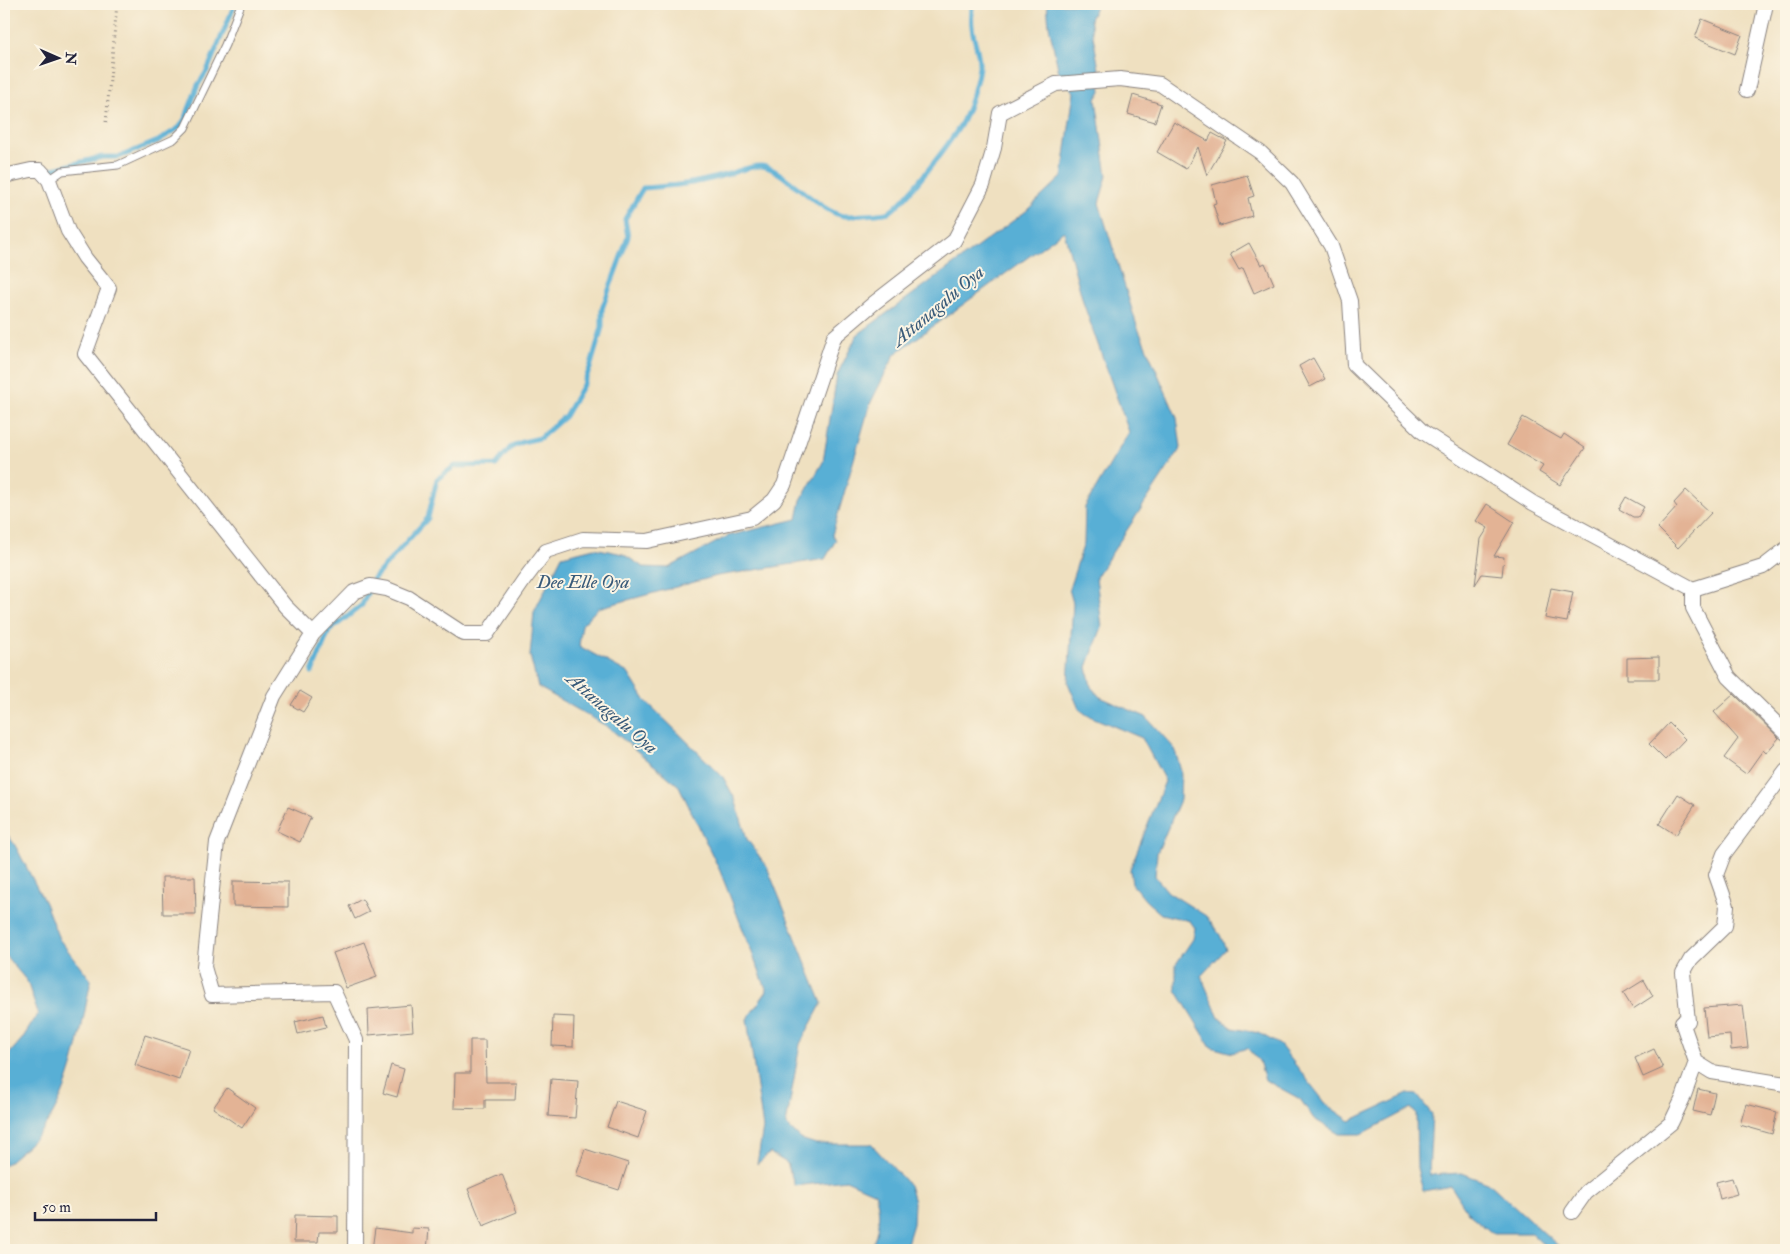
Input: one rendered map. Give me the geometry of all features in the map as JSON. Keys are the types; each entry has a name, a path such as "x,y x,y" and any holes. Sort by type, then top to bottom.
{"street":[{"path":"1746,90 1766,4"},
{"path":"355,1250 356,1040 334,992 212,995 204,966 217,842 274,696 313,634 354,592 370,586 387,589 409,598 464,634 487,634 546,551 583,539 647,541 752,518 774,500 784,485 834,337 954,241 983,185 994,148 1000,113 1056,84 1120,78 1160,84 1261,154 1292,183 1331,246 1350,301 1354,365 1422,432 1533,503 1693,588 1763,567 1786,548"},
{"path":"4,176 40,170 49,180 68,231 85,258 109,288 85,354 285,606 313,634"},
{"path":"1693,588 1693,608 1729,677 1786,733"},
{"path":"1786,771 1724,854 1716,875 1727,906 1725,926 1691,959 1683,973 1688,1021 1682,1022 1696,1062 1712,1072 1786,1084"},
{"path":"1572,1212 1586,1192 1671,1122 1683,1098 1696,1062"}],"lane":[{"path":"49,180 62,171 118,165 174,139 185,128 225,45 241,4"}],"path":[{"path":"106,122 117,4"}],"water":[{"name":"Dee Elle Oya","path":"1047,4 1095,4 1096,7 1090,19 1099,69 1101,91 1096,99 1107,176 1099,203 1137,326 1177,418 1181,448 1096,577 1102,627 1087,667 1091,687 1100,697 1146,717 1174,748 1181,770 1180,800 1157,853 1155,876 1168,892 1206,916 1220,935 1226,949 1201,976 1219,1018 1232,1028 1259,1033 1280,1045 1327,1105 1350,1121 1408,1094 1417,1095 1432,1114 1429,1175 1462,1173 1490,1184 1563,1250 1549,1250 1531,1233 1492,1233 1468,1213 1451,1186 1423,1191 1417,1168 1416,1114 1411,1108 1362,1134 1339,1134 1314,1119 1300,1099 1265,1080 1259,1061 1247,1048 1232,1053 1211,1047 1176,990 1176,964 1193,939 1195,928 1190,921 1161,914 1146,901 1132,884 1130,869 1165,781 1142,738 1087,715 1079,709 1068,683 1073,603 1069,589 1084,543 1085,507 1129,432 1084,305 1064,231 895,354 870,404 832,535 836,540 825,559 717,576 598,608 582,625 579,646 628,673 645,700 723,777 735,799 747,839 767,867 822,1003 800,1044 786,1125 801,1139 816,1144 871,1144 909,1185 914,1202 913,1224 905,1250 871,1250 876,1235 879,1215 875,1193 846,1180 795,1186 787,1163 770,1153 757,1164 763,1128 747,1019 767,991 720,871 679,786 608,727 538,687 530,656 534,612 562,556 594,548 623,554 643,567 668,568 728,536 797,519 801,500 823,462 837,375 857,335 1025,212 1062,177 1074,92 1060,78 1049,26"},
{"path":"4,830 15,845 45,903 59,939 91,980 74,1058 62,1096 43,1129 4,1166 4,1060 22,1039 38,1014 27,981 4,954"}],"building":[{"path":"1702,19 1742,35 1735,54 1695,38"},
{"path":"1133,95 1161,104 1155,122 1128,114"},
{"path":"1174,122 1208,141 1212,133 1227,141 1207,175 1198,147 1186,169 1157,152"},
{"path":"1247,175 1254,196 1248,198 1252,216 1220,226 1213,204 1216,203 1212,185"},
{"path":"1249,243 1261,265 1265,263 1274,284 1254,293 1243,268 1239,270 1230,254"},
{"path":"1313,358 1325,379 1310,387 1299,366"},
{"path":"1523,417 1561,439 1564,434 1585,448 1560,485 1539,472 1543,466 1507,445"},
{"path":"1686,490 1711,513 1678,548 1658,528 1677,507 1674,503"},
{"path":"1626,497 1644,507 1638,517 1633,517 1619,509"},
{"path":"1487,504 1514,522 1494,556 1504,557 1502,576 1482,574 1475,585 1481,539 1488,528 1476,521"},
{"path":"1551,588 1573,592 1567,622 1545,618"},
{"path":"1659,657 1659,679 1627,679 1627,658"},
{"path":"300,691 312,698 303,712 291,705"},
{"path":"1734,694 1779,738 1766,753 1763,750 1746,774 1724,758 1738,739 1714,712"},
{"path":"1669,723 1685,739 1665,760 1649,744"},
{"path":"1678,794 1695,805 1676,835 1659,824"},
{"path":"288,807 311,817 300,842 277,831"},
{"path":"162,877 195,877 196,914 163,914"},
{"path":"233,881 288,882 288,907 233,906"},
{"path":"362,899 369,912 355,919 349,906"},
{"path":"364,942 377,977 346,988 333,953"},
{"path":"1644,980 1653,996 1633,1009 1623,993"},
{"path":"411,1005 413,1031 369,1035 368,1009"},
{"path":"1743,1005 1748,1048 1731,1050 1730,1035 1707,1037 1704,1008"},
{"path":"323,1015 326,1027 298,1034 295,1022"},
{"path":"553,1016 574,1017 573,1047 552,1046"},
{"path":"145,1035 189,1049 179,1080 135,1065"},
{"path":"470,1040 485,1040 486,1082 516,1082 515,1100 485,1100 485,1109 454,1108 455,1073 470,1073"},
{"path":"1654,1049 1663,1068 1643,1077 1635,1058"},
{"path":"391,1065 404,1069 397,1097 383,1093"},
{"path":"551,1079 578,1081 575,1118 548,1116"},
{"path":"227,1088 255,1108 242,1128 213,1108"},
{"path":"1698,1089 1715,1093 1710,1115 1693,1111"},
{"path":"616,1101 647,1111 638,1138 607,1127"},
{"path":"1746,1104 1777,1112 1772,1134 1740,1125"},
{"path":"585,1149 628,1163 619,1190 576,1176"},
{"path":"502,1174 517,1212 483,1226 468,1189"},
{"path":"1732,1178 1737,1194 1720,1199 1716,1182"},
{"path":"295,1215 338,1216 338,1232 319,1232 318,1242 294,1242"},
{"path":"375,1228 412,1233 412,1228 429,1229 427,1250 372,1250"}],"waterway":[{"path":"45,171 102,157 119,157 158,141 180,127 186,117 198,85 207,71 235,4"},
{"path":"312,672 329,631 362,605 374,578 428,518 437,479 455,466 496,465 510,448 522,442 540,438 565,416 584,383 590,368 602,327 602,309 628,237 625,219 643,188 692,183 761,166 779,173 812,199 835,213 845,216 889,212 905,198 938,157 961,124 966,112 979,67 972,26 972,4"}],"water label":[{"name":"Attanagalu Oya","path":"938,306"},
{"name":"Attanagalu Oya","path":"612,713"}]}
